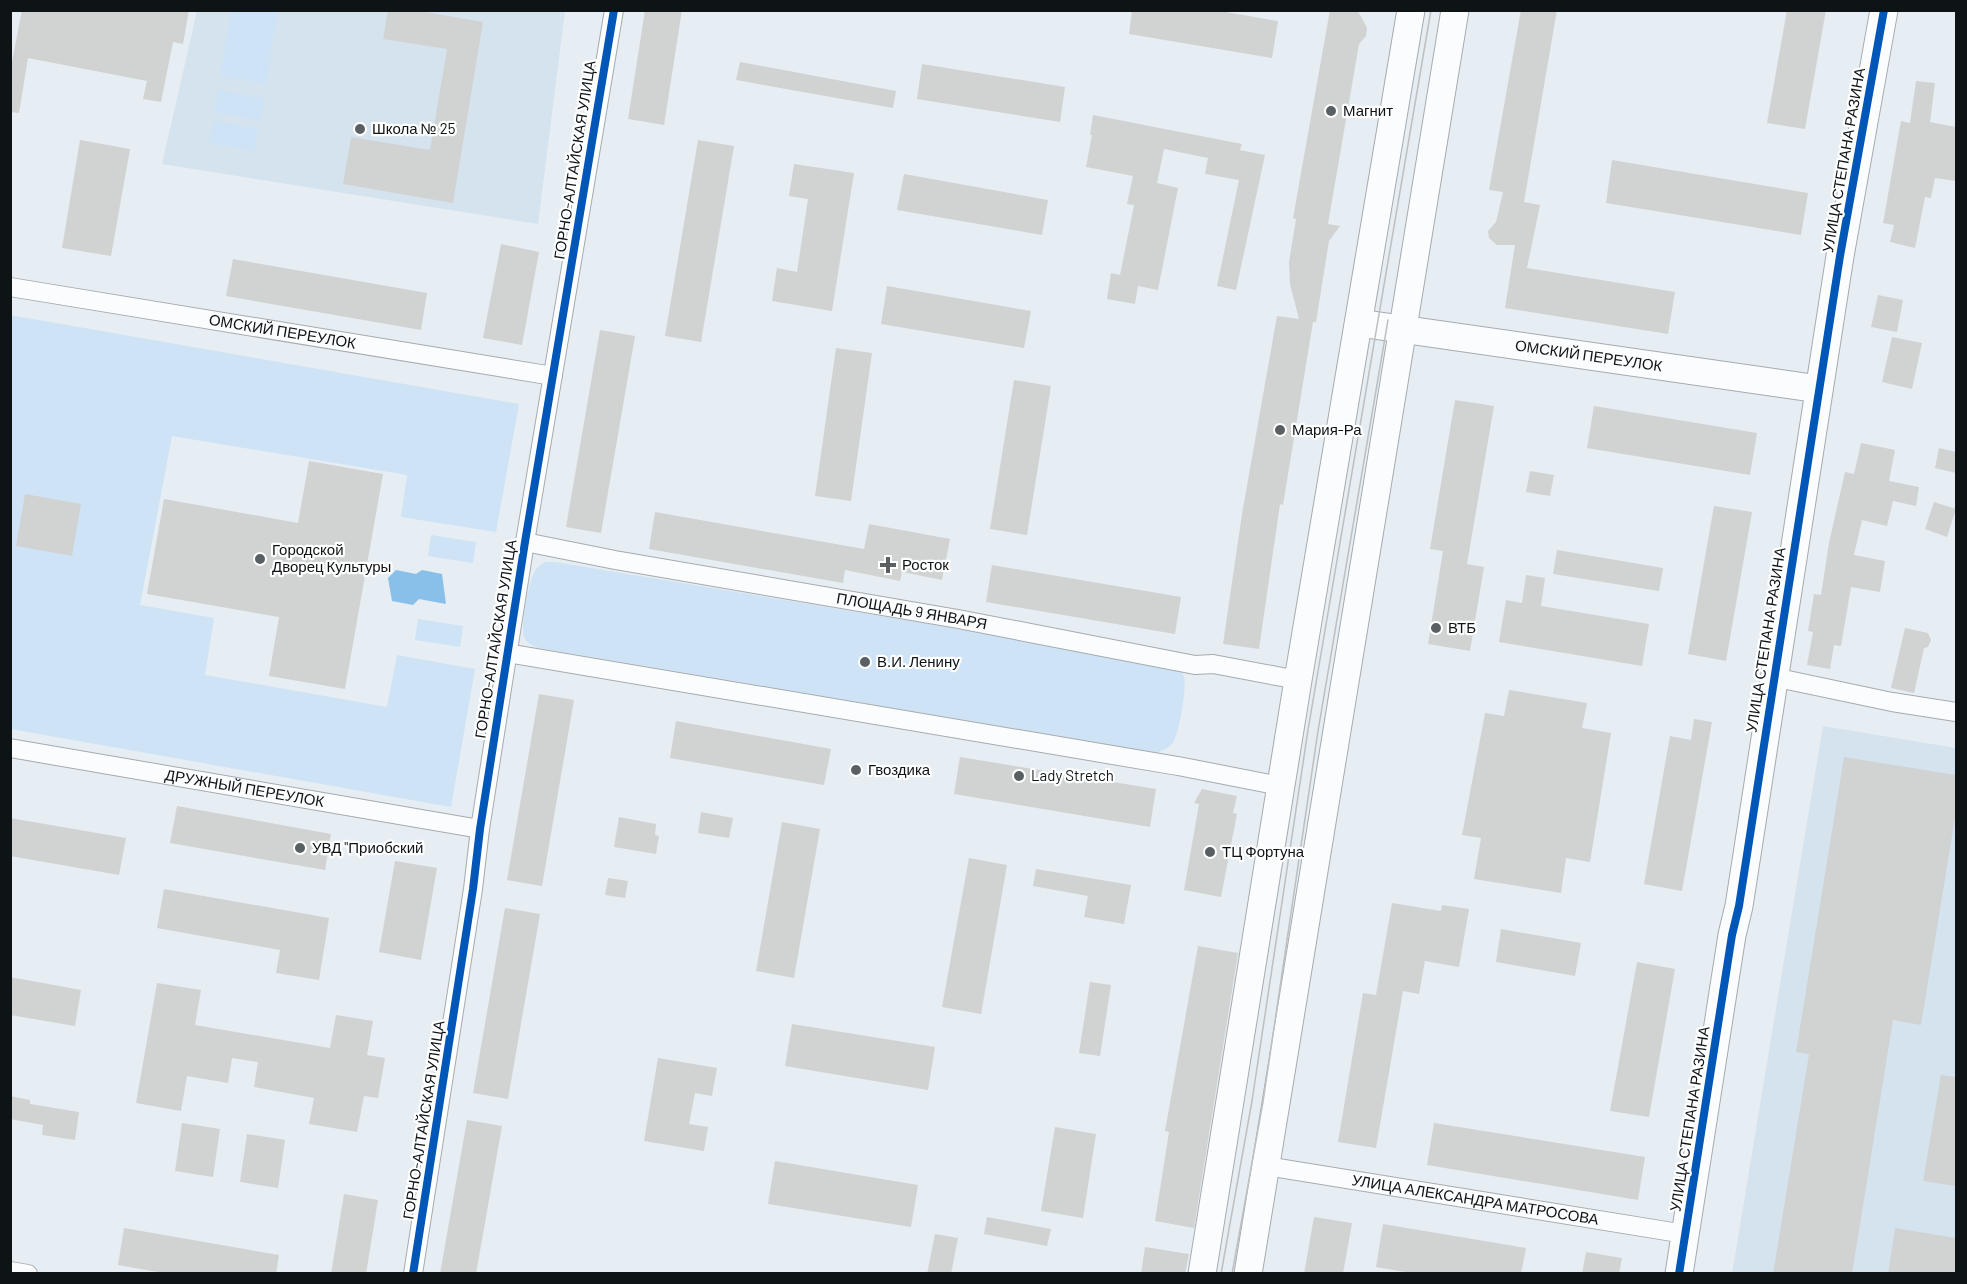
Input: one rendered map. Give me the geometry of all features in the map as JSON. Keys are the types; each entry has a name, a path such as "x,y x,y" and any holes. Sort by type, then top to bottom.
{"main road":[{"path":"1202,1274 1280,786 1412,10"},
{"path":"1248,1274 1455,10"},
{"name":"УЛИЦА СТЕПАНА РАЗИНА","path":"1679,1274 1840,256 1884,10"},
{"name":"ОМСКИЙ ПЕРЕУЛОК","path":"1359,323 1819,389"}],"street":[{"name":"ГОРНО-АЛТАЙСКАЯ УЛИЦА","path":"413,1274 507,653 614,10"},
{"name":"ОМСКИЙ ПЕРЕУЛОК","path":"10,287 553,376"},
{"name":"ПЛОЩАДЬ 9 ЯНВАРЯ","path":"525,542 615,560 947,617 1195,665 1213,664 1298,680"},
{"path":"507,653 1178,766 1280,786"},
{"path":"1773,677 1892,702 1956,712"},
{"name":"ДРУЖНЫЙ ПЕРЕУЛОК","path":"10,748 480,829"},
{"name":"УЛИЦА АЛЕКСАНДРА МАТРОСОВА","path":"1266,1166 1685,1234"},
{"path":"10,1270 28,1274"}],"shaded area":[{"name":"Школа № 25","path":"197,11 565,11 538,224 162,164"},
{"path":"231,11 278,12 266,84 220,76"},
{"path":"218,90 264,98 260,120 214,112"},
{"path":"213,121 258,128 255,151 209,143"},
{"path":"10,315 519,404 496,532 401,517 407,475 172,436 140,605 214,618 205,675 387,707 397,655 475,669 451,807 11,729"},
{"path":"431,535 476,542 473,563 428,556"},
{"path":"545,562 1171,664 1182,673 1185,683 1180,721 1172,744 1155,753 539,648 525,639 523,623 531,581 537,568"},
{"path":"418,619 463,626 460,647 415,640"},
{"path":"1823,726 1956,748 1956,1273 1732,1274"}],"water":[{"path":"396,570 416,574 422,570 442,574 446,604 419,599 413,605 392,601 388,578"}],"building":[{"path":"22,10 189,10 183,44 173,42 161,102 143,99 147,81 28,58 19,113 10,112 10,72"},
{"path":"388,10 414,10 483,22 453,203 343,184 351,137 430,150 447,49 383,39"},
{"path":"645,10 682,10 664,125 628,119"},
{"path":"1132,10 1214,10 1278,21 1272,58 1129,34"},
{"path":"1330,10 1358,11 1367,28 1366,36 1359,44 1328,224 1340,226 1329,241 1316,322 1313,322 1283,505 1280,504 1259,649 1223,644 1242,514 1277,316 1299,319 1290,284 1289,262 1296,219 1293,218"},
{"path":"1521,10 1557,10 1524,202 1540,205 1527,268 1675,292 1668,334 1505,308 1515,245 1497,245 1489,238 1488,231 1496,222 1503,192 1489,190"},
{"path":"1787,10 1826,10 1805,129 1767,123"},
{"path":"740,62 896,91 893,108 736,80"},
{"path":"922,64 1065,87 1060,122 917,99"},
{"path":"1916,81 1935,83 1930,122 1956,127 1956,181 1935,178 1931,198 1925,197 1915,248 1890,242 1894,225 1883,223 1901,121 1910,123"},
{"path":"1093,115 1242,144 1240,150 1265,155 1236,290 1217,286 1239,180 1205,174 1208,158 1164,149 1157,183 1178,188 1158,290 1138,286 1135,304 1107,299 1111,273 1120,275 1134,205 1127,204 1133,176 1086,167"},
{"path":"80,140 130,149 111,256 62,248"},
{"path":"698,140 734,146 701,342 665,336"},
{"path":"1612,160 1808,193 1801,235 1606,203"},
{"path":"794,164 854,173 832,311 772,301 777,268 797,272 808,199 789,196"},
{"path":"904,174 1048,200 1042,235 897,210"},
{"path":"501,244 539,252 522,345 483,338"},
{"path":"233,259 427,293 421,330 226,296"},
{"path":"887,286 1031,311 1024,348 881,324"},
{"path":"1878,295 1903,300 1897,332 1871,327"},
{"path":"600,330 635,336 601,533 566,527"},
{"path":"1892,337 1922,343 1912,389 1882,382"},
{"path":"836,348 872,353 851,501 815,496"},
{"path":"1014,380 1051,386 1027,535 990,529"},
{"path":"1455,400 1494,406 1467,564 1484,567 1470,651 1428,644 1443,551 1430,549"},
{"path":"1594,406 1757,433 1750,475 1587,448"},
{"path":"1861,443 1895,450 1889,481 1919,487 1916,506 1893,501 1887,526 1862,520 1854,555 1885,561 1880,592 1851,587 1841,646 1834,645 1830,669 1807,665 1813,632 1808,631 1814,594 1821,595 1829,543 1845,472 1854,474"},
{"path":"1939,448 1956,452 1956,473 1935,468"},
{"name":"Городской Дворец Культуры","path":"309,461 383,474 345,689 269,676 279,617 147,594 164,499 298,523"},
{"path":"1530,471 1554,475 1550,496 1526,492"},
{"path":"25,494 81,504 72,556 16,546"},
{"path":"1934,502 1956,509 1947,537 1925,529"},
{"path":"1714,506 1752,512 1726,661 1688,654"},
{"path":"655,512 864,549 869,524 950,539 942,580 902,572 900,581 845,570 843,583 649,549"},
{"path":"1557,550 1663,568 1659,591 1553,574"},
{"path":"992,565 1181,597 1175,634 986,602"},
{"path":"1526,575 1545,578 1541,606 1649,624 1642,666 1499,642 1506,600 1522,603"},
{"path":"1905,628 1928,633 1931,640 1928,647 1924,648 1914,693 1891,688"},
{"path":"1509,690 1587,703 1582,728 1611,733 1590,862 1566,858 1561,893 1474,879 1481,838 1462,835 1485,713 1504,716"},
{"path":"539,694 574,700 542,886 507,880"},
{"path":"1694,719 1712,722 1682,891 1644,884 1670,736 1691,740"},
{"path":"676,721 831,749 824,785 670,758"},
{"path":"960,757 1156,789 1150,827 954,794"},
{"path":"1844,757 1956,775 1956,812 1921,1025 1893,1020 1852,1274 1773,1274 1809,1054 1796,1052"},
{"name":"ТЦ Фортуна","path":"1202,789 1237,796 1233,813 1237,814 1221,897 1184,890 1199,804 1194,803"},
{"path":"177,806 331,834 325,870 170,843"},
{"path":"701,812 733,818 729,838 698,833"},
{"path":"619,817 656,824 655,835 659,836 656,854 614,847"},
{"path":"10,818 126,838 119,875 10,856"},
{"path":"782,822 820,829 794,978 756,971"},
{"path":"969,858 1007,865 981,1014 942,1007"},
{"path":"395,861 437,868 421,960 379,952"},
{"path":"1036,869 1131,885 1124,924 1084,917 1088,896 1033,886"},
{"path":"608,878 628,881 625,898 605,895"},
{"path":"164,889 329,918 319,980 276,973 280,950 157,928"},
{"path":"1392,903 1441,911 1442,905 1469,909 1459,967 1425,961 1419,994 1403,991 1376,1148 1338,1142 1363,993 1376,995"},
{"path":"505,908 540,914 508,1099 473,1093"},
{"path":"1501,929 1581,943 1575,976 1496,962"},
{"path":"1198,946 1238,953 1194,1228 1155,1221 1169,1132 1165,1131"},
{"path":"1637,962 1675,969 1649,1117 1610,1111"},
{"path":"10,977 81,990 75,1026 10,1015"},
{"path":"1090,982 1111,985 1100,1056 1079,1053"},
{"path":"157,983 201,990 195,1025 330,1048 336,1015 373,1021 367,1055 385,1058 378,1098 364,1096 357,1132 309,1124 314,1098 254,1087 258,1062 232,1058 228,1083 187,1076 181,1111 136,1103"},
{"path":"792,1024 935,1047 928,1090 785,1066"},
{"path":"658,1058 717,1068 712,1096 695,1093 689,1124 708,1127 704,1151 644,1141"},
{"path":"1941,1075 1956,1077 1956,1186 1923,1181"},
{"path":"10,1096 30,1100 30,1104 79,1112 75,1140 42,1135 43,1125 10,1119"},
{"path":"467,1120 502,1126 476,1274 440,1274"},
{"path":"182,1123 220,1129 213,1177 175,1171"},
{"path":"1434,1123 1645,1157 1638,1200 1427,1165"},
{"path":"1055,1127 1096,1134 1083,1218 1041,1211"},
{"path":"247,1134 285,1140 278,1188 240,1182"},
{"path":"775,1161 918,1185 911,1227 768,1204"},
{"path":"344,1194 378,1200 366,1274 331,1274"},
{"path":"987,1217 1051,1229 1047,1246 984,1234"},
{"path":"1314,1217 1352,1223 1343,1274 1304,1274"},
{"path":"1383,1224 1526,1248 1521,1274 1417,1274 1376,1267"},
{"path":"124,1228 279,1255 276,1274 169,1274 118,1265"},
{"path":"1895,1228 1956,1238 1956,1274 1888,1274"},
{"path":"935,1234 958,1238 951,1274 927,1274"},
{"path":"1145,1247 1189,1254 1185,1274 1141,1274"},
{"path":"1586,1252 1622,1258 1619,1274 1582,1274"}],"tram line":[{"path":"1221,1274 1252,1101 1308,730 1431,10"},
{"path":"1232,1274 1263,1102 1318,731 1388,320"}],"cycle path":[{"path":"413,1274 525,542 614,10"},
{"path":"1679,1274 1840,256 1884,10"}],"place":[{"name":"Магнит","path":"1331,111"},
{"name":"Школа № 25","path":"360,129"},
{"name":"Мария-Ра","path":"1280,430"},
{"name":"Городской Дворец Культуры","path":"260,559"},
{"name":"Росток","path":"888,565"},
{"name":"ВТБ","path":"1436,628"},
{"name":"В.И. Ленину","path":"865,662"},
{"name":"Гвоздика","path":"856,770"},
{"name":"Lady Stretch","path":"1019,776"},
{"name":"УВД \"Приобский","path":"300,848"},
{"name":"ТЦ Фортуна","path":"1210,852"}]}
